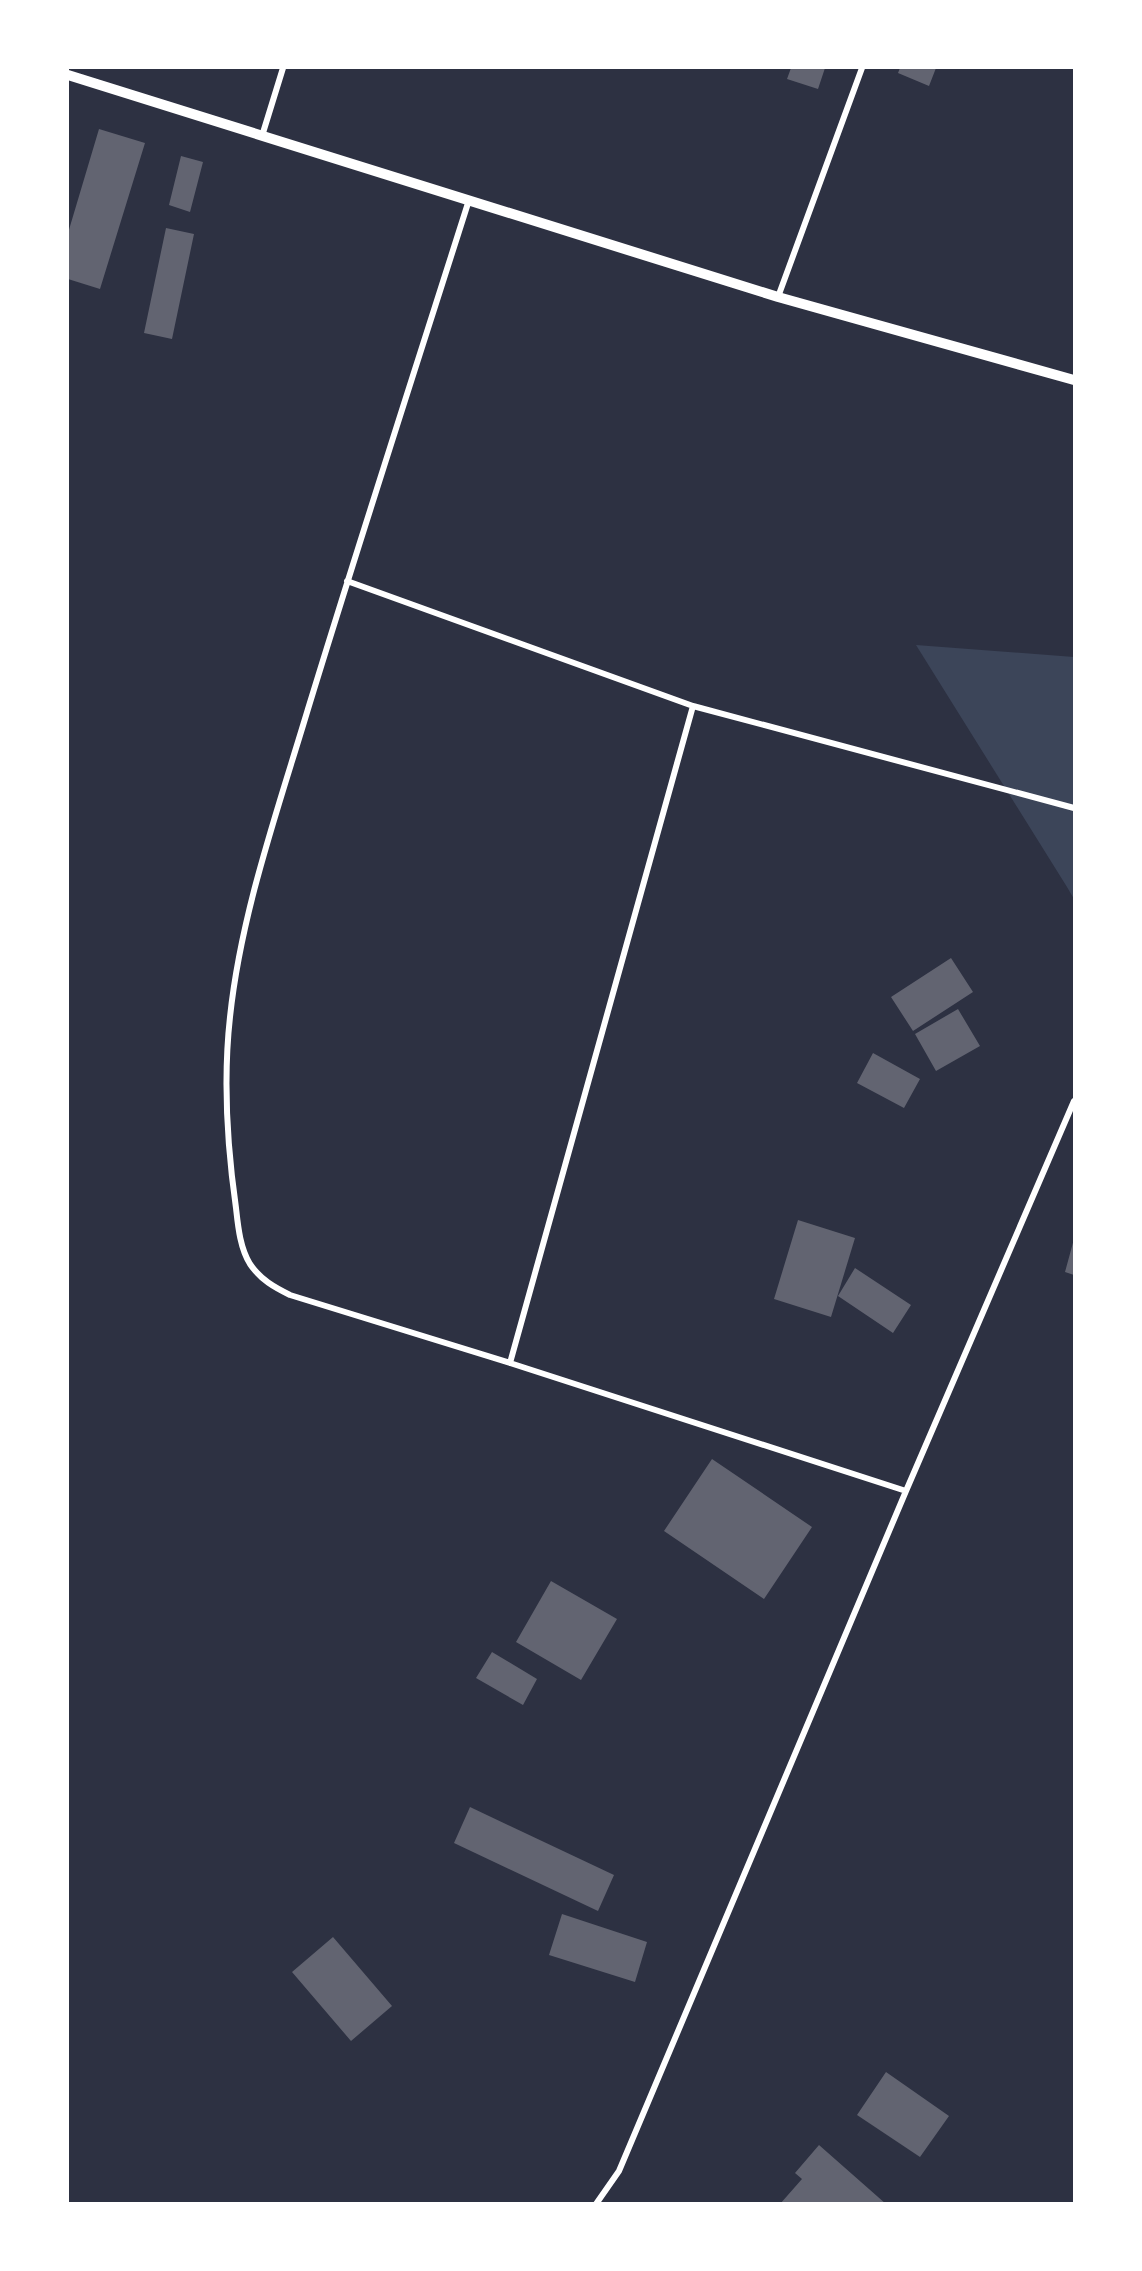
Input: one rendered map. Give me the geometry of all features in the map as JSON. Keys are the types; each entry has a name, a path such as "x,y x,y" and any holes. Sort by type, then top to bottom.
{"street":[{"path":"262,136 283,68"},
{"path":"778,297 862,68"},
{"path":"68,75 778,297 1074,380"},
{"path":"469,200 347,581 265,852 238,961 230,1018 226,1081 230,1167 240,1236 249,1262 265,1282 290,1295 510,1363 906,1491"},
{"path":"347,581 693,706 1074,808"},
{"path":"510,1363 693,706"},
{"path":"596,2204 619,2171 906,1491 1074,1101"}],"shaded area":[{"path":"916,645 1074,657 1074,899 1067,887"}],"building":[{"path":"791,68 825,68 818,89 787,79"},
{"path":"900,68 936,68 929,86 898,73"},
{"path":"99,129 145,143 100,289 68,279 68,233"},
{"path":"181,156 203,162 190,212 169,205"},
{"path":"166,228 194,234 172,339 144,333"},
{"path":"951,958 973,992 913,1031 891,997"},
{"path":"958,1009 980,1046 936,1071 915,1034"},
{"path":"873,1053 920,1079 904,1108 857,1083"},
{"path":"798,1220 855,1238 831,1317 774,1299"},
{"path":"1074,1239 1074,1275 1065,1272"},
{"path":"855,1268 911,1305 893,1333 838,1296"},
{"path":"712,1459 812,1527 764,1599 664,1531"},
{"path":"551,1581 617,1619 581,1680 516,1642"},
{"path":"492,1652 537,1679 523,1705 476,1678"},
{"path":"470,1807 614,1875 598,1911 454,1843"},
{"path":"562,1914 647,1942 635,1982 549,1955"},
{"path":"333,1937 392,2006 351,2041 292,1972"},
{"path":"886,2072 949,2116 920,2157 857,2115"},
{"path":"819,2145 886,2204 780,2204 802,2179 795,2173"}]}
